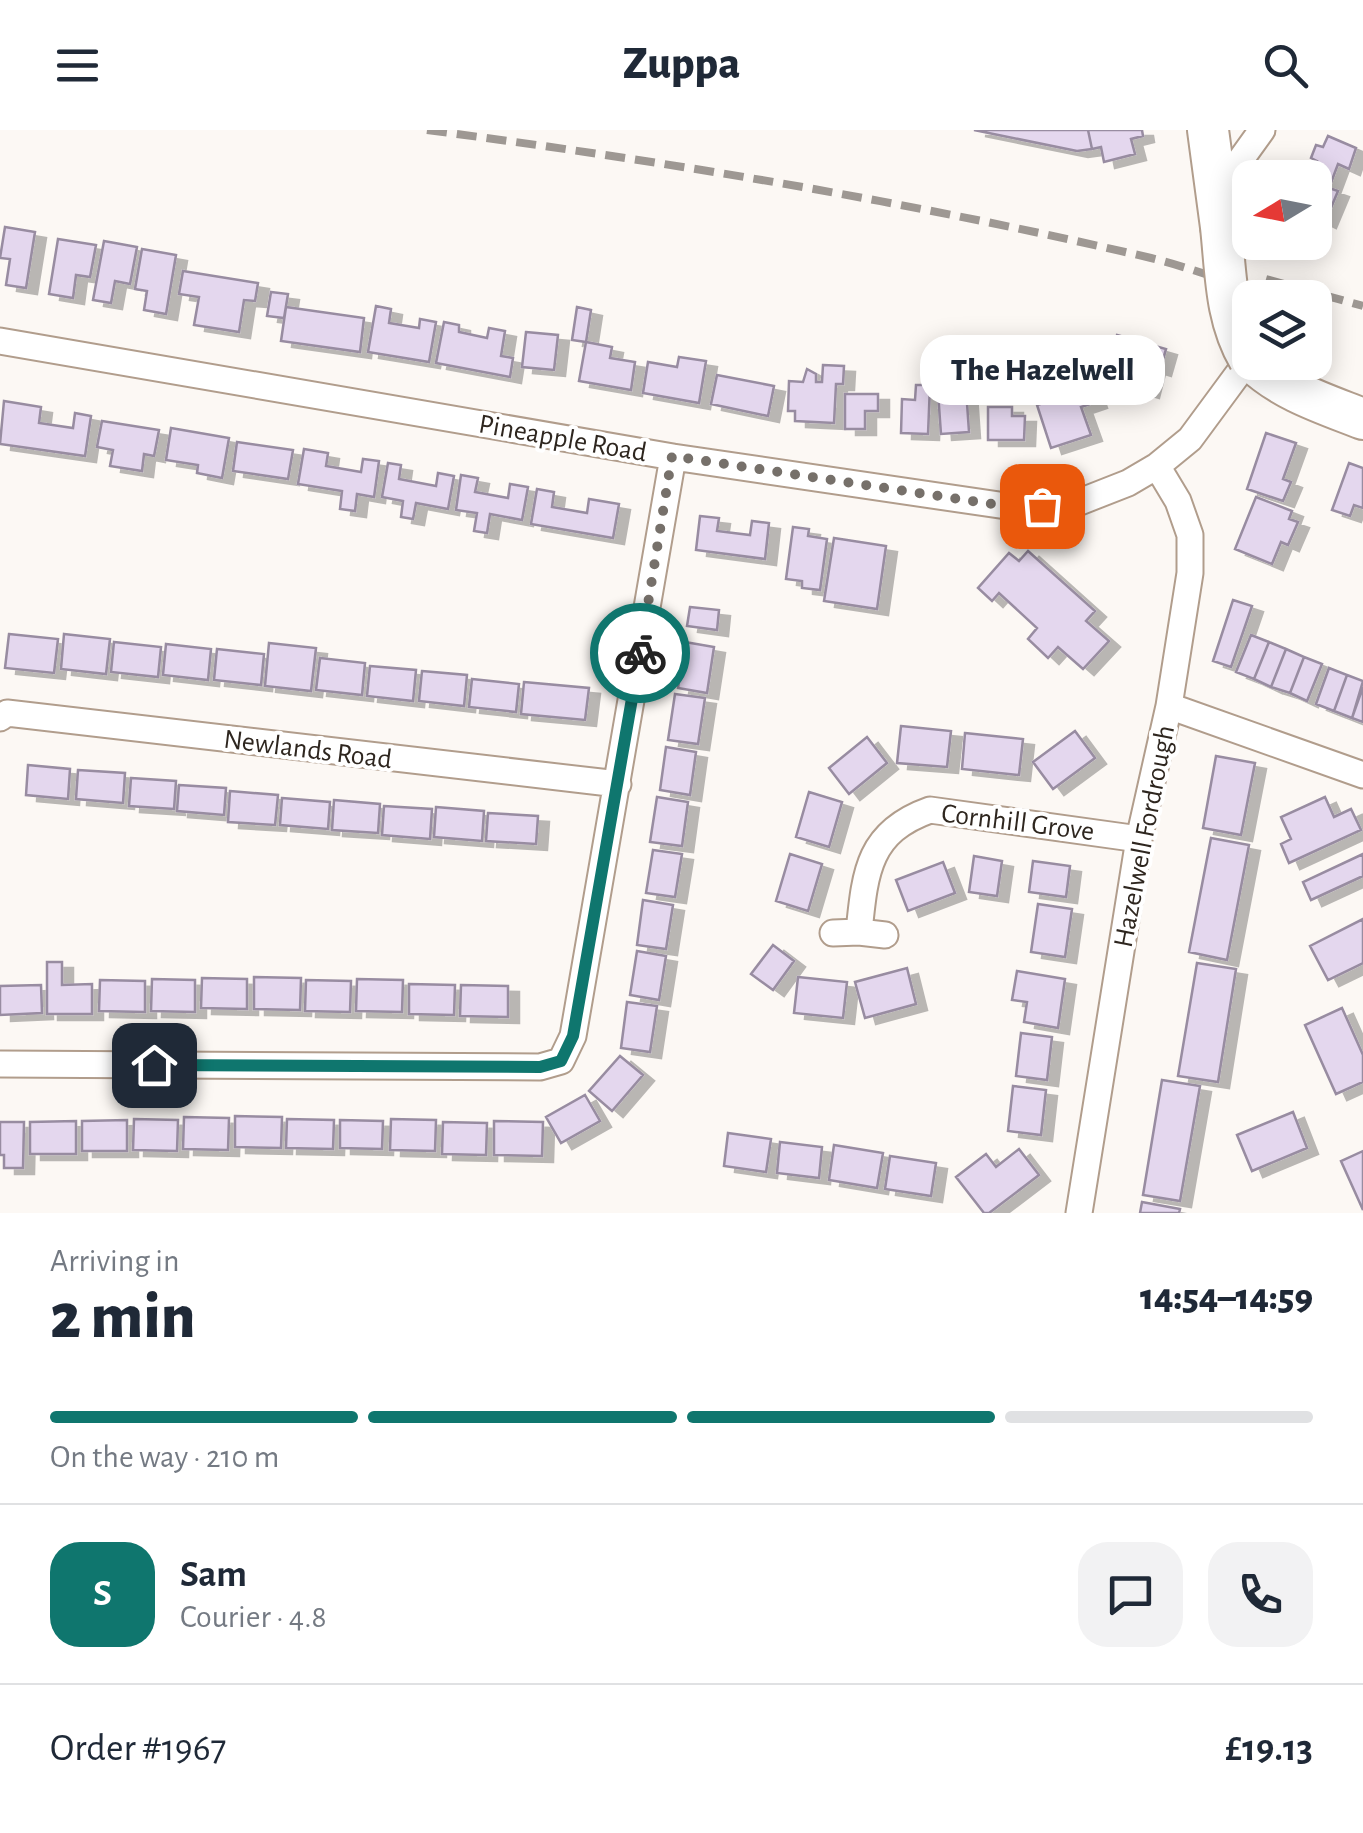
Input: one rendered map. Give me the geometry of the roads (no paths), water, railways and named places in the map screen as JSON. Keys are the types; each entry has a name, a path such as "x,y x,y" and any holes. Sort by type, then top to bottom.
{"main road":[{"path":"1208,130 1232,320"},
{"path":"1276,380 1363,419"}],"street":[{"path":"1215,171 1238,162 1262,130"},
{"name":"Pineapple Road","path":"0,341 672,456 1012,507 1072,506 1128,484 1190,440 1236,380"},
{"path":"0,1064 540,1067 561,1061 573,1036 672,456"},
{"name":"Hazelwell Fordrough","path":"1079,1213 1139,839 1169,706 1190,573 1190,535 1178,501 1157,466"},
{"path":"1169,706 1363,775"},
{"name":"Newlands Road","path":"0,718 7,712 618,784"},
{"name":"Cornhill Grove","path":"833,932 872,933 863,889 872,858 884,836 904,819 930,810 1139,839"}],"railway":[{"path":"427,130 881,201 1151,258 1232,282"},
{"path":"1266,279 1363,306"}],"place":[{"name":"The Hazelwell","path":"1042,506"}]}
